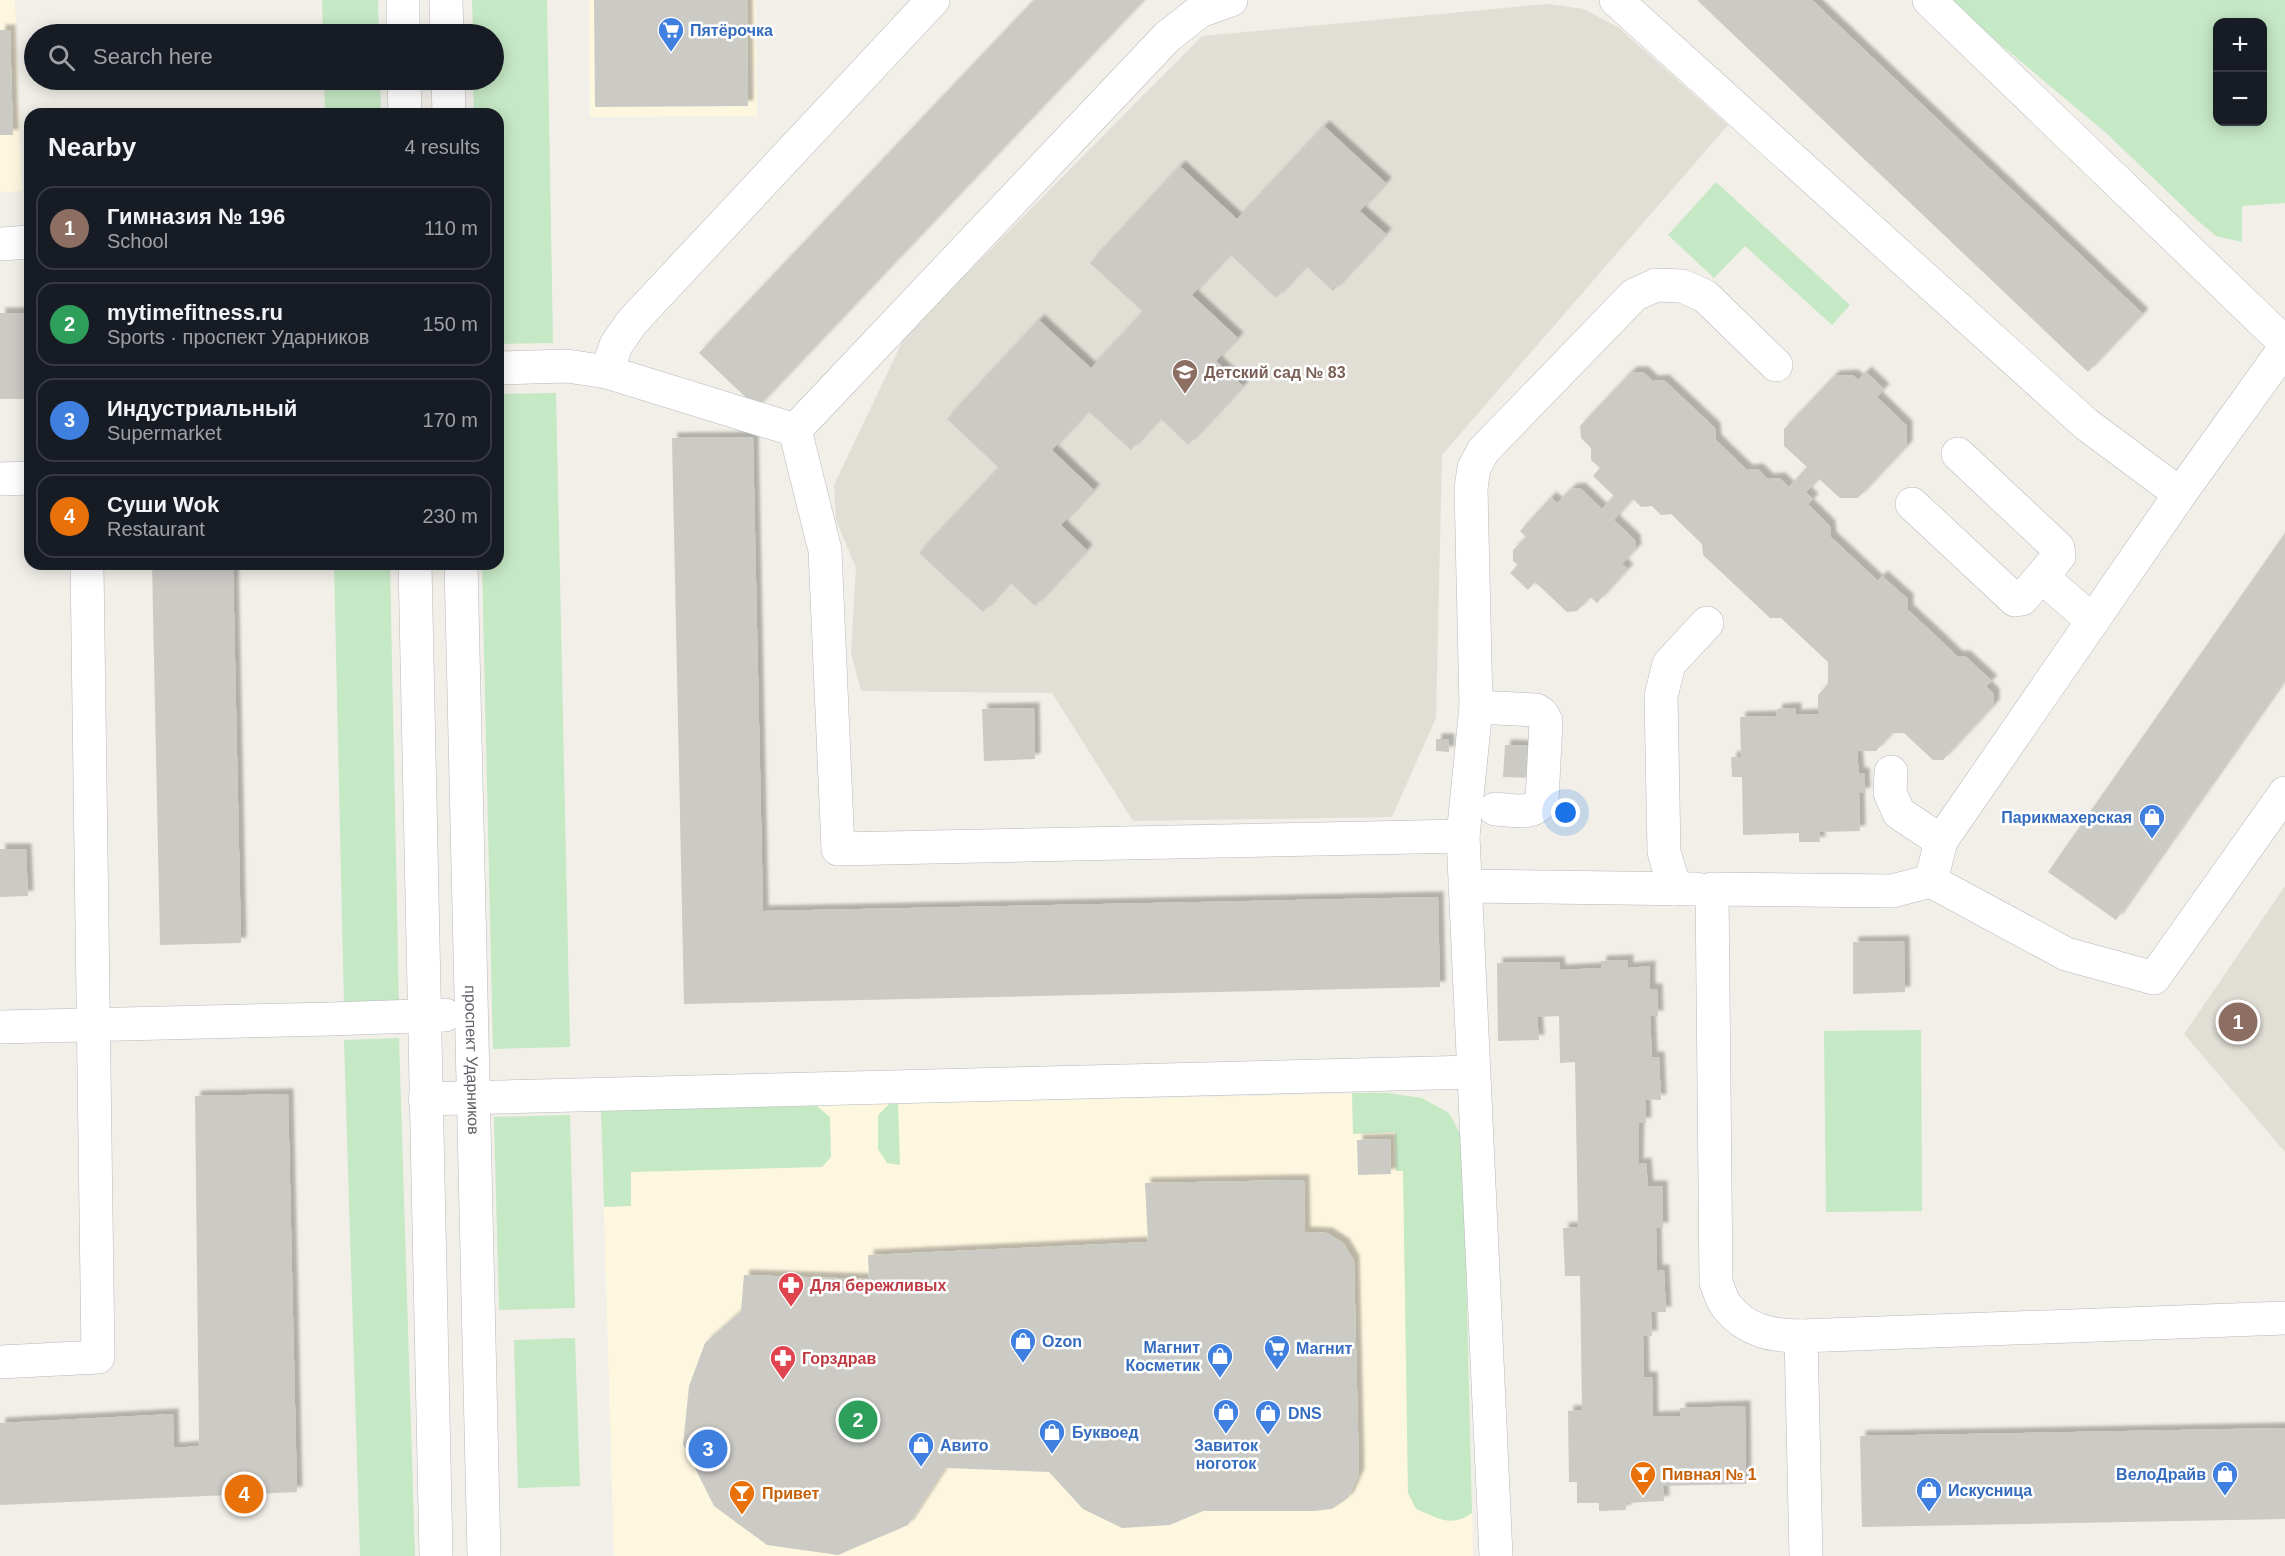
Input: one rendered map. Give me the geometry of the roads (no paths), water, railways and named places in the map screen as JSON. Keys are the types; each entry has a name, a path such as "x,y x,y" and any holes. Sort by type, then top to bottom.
{"street":[{"path":"403,0 403,24"},
{"path":"446,0 447,24"},
{"path":"607,372 616,345 632,322 933,0"},
{"path":"795,430 1167,37 1200,11 1231,0"},
{"path":"1616,0 2086,424 2181,494"},
{"path":"1929,0 2285,343"},
{"path":"404,90 405,108"},
{"path":"448,90 449,108"},
{"path":"1496,1556 1463,836 1476,707 1471,488 1474,468 1484,451 1634,295 1656,285 1682,286 1705,296 1776,366"},
{"path":"1931,881 1941,841 2285,348"},
{"path":"504,368 567,366 607,372 795,430"},
{"path":"795,430 825,550 838,849 1463,836"},
{"path":"1912,504 2015,600 2022,599 2059,556 2058,548 1958,454"},
{"path":"0,479 24,478"},
{"path":"0,1362 98,1357 87,570"},
{"path":"415,570 436,1556"},
{"name":"проспект Ударников","path":"461,570 484,1556"},
{"path":"2042,577 2093,621"},
{"path":"1675,889 1664,852 1661,696 1669,664 1707,623"},
{"path":"1476,707 1536,710 1546,721 1542,801 1531,811 1495,809"},
{"path":"1891,772 1890,793 1899,813 1941,841"},
{"path":"1465,886 1892,891 1931,881 2066,954 2154,978 2285,793"},
{"path":"1712,889 1716,1282 1726,1307 1752,1329 1779,1336 1801,1336 2285,1318"},
{"path":"0,1027 471,1013"},
{"path":"425,1099 1473,1072"},
{"path":"1801,1336 1806,1556"}],"place":[{"name":"Пятёрочка","path":"671,53"},
{"name":"Детский сад № 83","path":"1185,395"},
{"name":"Парикмахерская","path":"2152,840"},
{"name":"Гимназия № 196","path":"2238,1022"},
{"name":"Для бережливых","path":"791,1308"},
{"name":"Ozon","path":"1023,1364"},
{"name":"Магнит","path":"1277,1371"},
{"name":"Магнит Косметик","path":"1220,1379"},
{"name":"Горздрав","path":"783,1381"},
{"name":"mytimefitness.ru","path":"858,1420"},
{"name":"Завиток ноготок","path":"1226,1435"},
{"name":"DNS","path":"1268,1436"},
{"name":"Индустриальный","path":"708,1449"},
{"name":"Буквоед","path":"1052,1455"},
{"name":"Авито","path":"921,1468"},
{"name":"Суши Wok","path":"244,1494"},
{"name":"Пивная № 1","path":"1643,1497"},
{"name":"ВелоДрайв","path":"2225,1497"},
{"name":"Искусница","path":"1929,1513"},
{"name":"Привет","path":"742,1516"}]}
